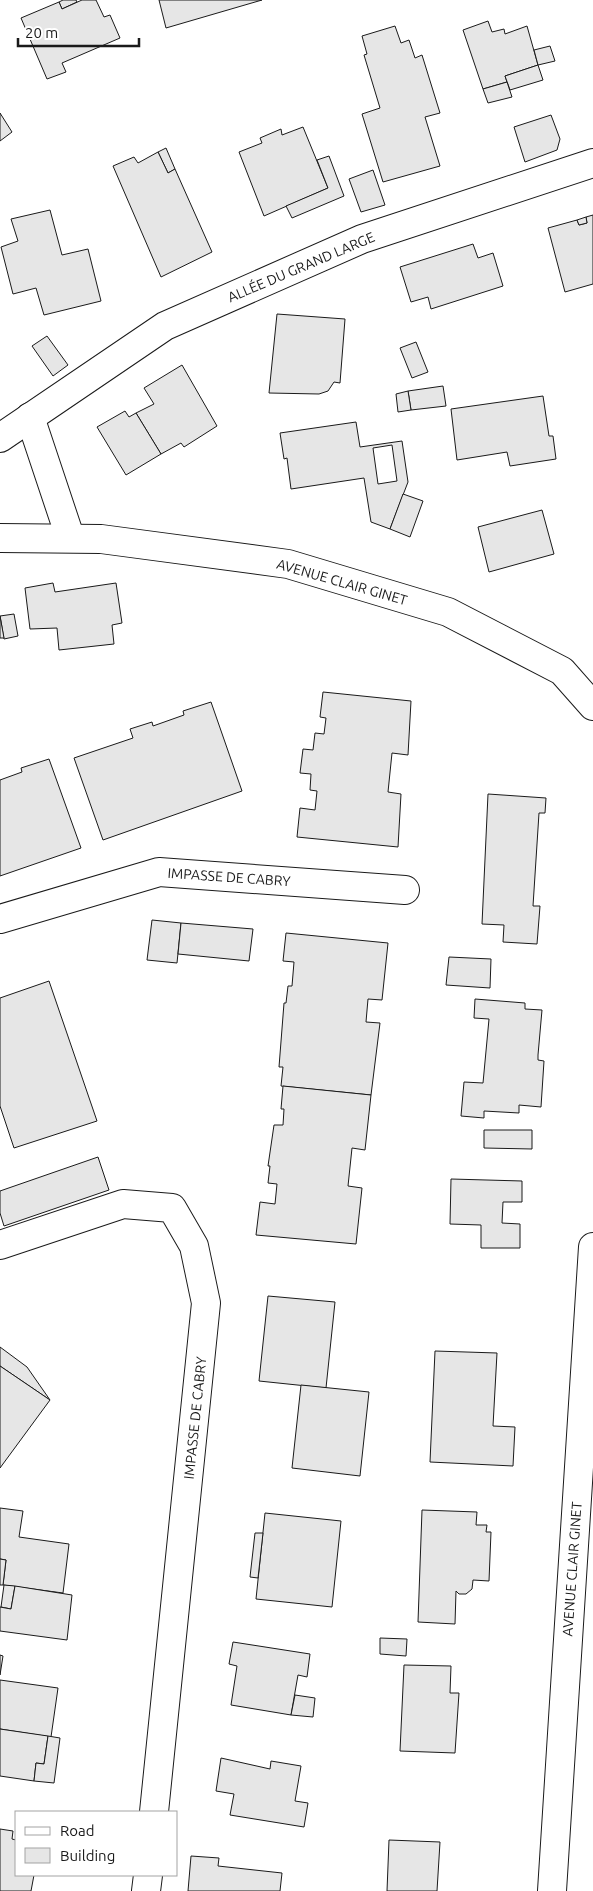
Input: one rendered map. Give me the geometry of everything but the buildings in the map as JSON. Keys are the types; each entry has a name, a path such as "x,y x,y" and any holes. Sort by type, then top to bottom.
{"street":[{"name":"ALLÉE DU GRAND LARGE","path":"0,438 165,326 362,239 593,163"},
{"path":"30,417 70,537"},
{"name":"AVENUE CLAIR GINET","path":"0,538 70,537 101,539 288,564 448,612 562,671 593,706"},
{"name":"IMPASSE DE CABRY","path":"0,919 159,872 405,890"},
{"name":"IMPASSE DE CABRY","path":"0,1245 123,1204 172,1208 194,1246 206,1303 154,1811"},
{"name":"AVENUE CLAIR GINET","path":"552,1891 593,1247"},
{"path":"146,1891 148,1876"}]}
